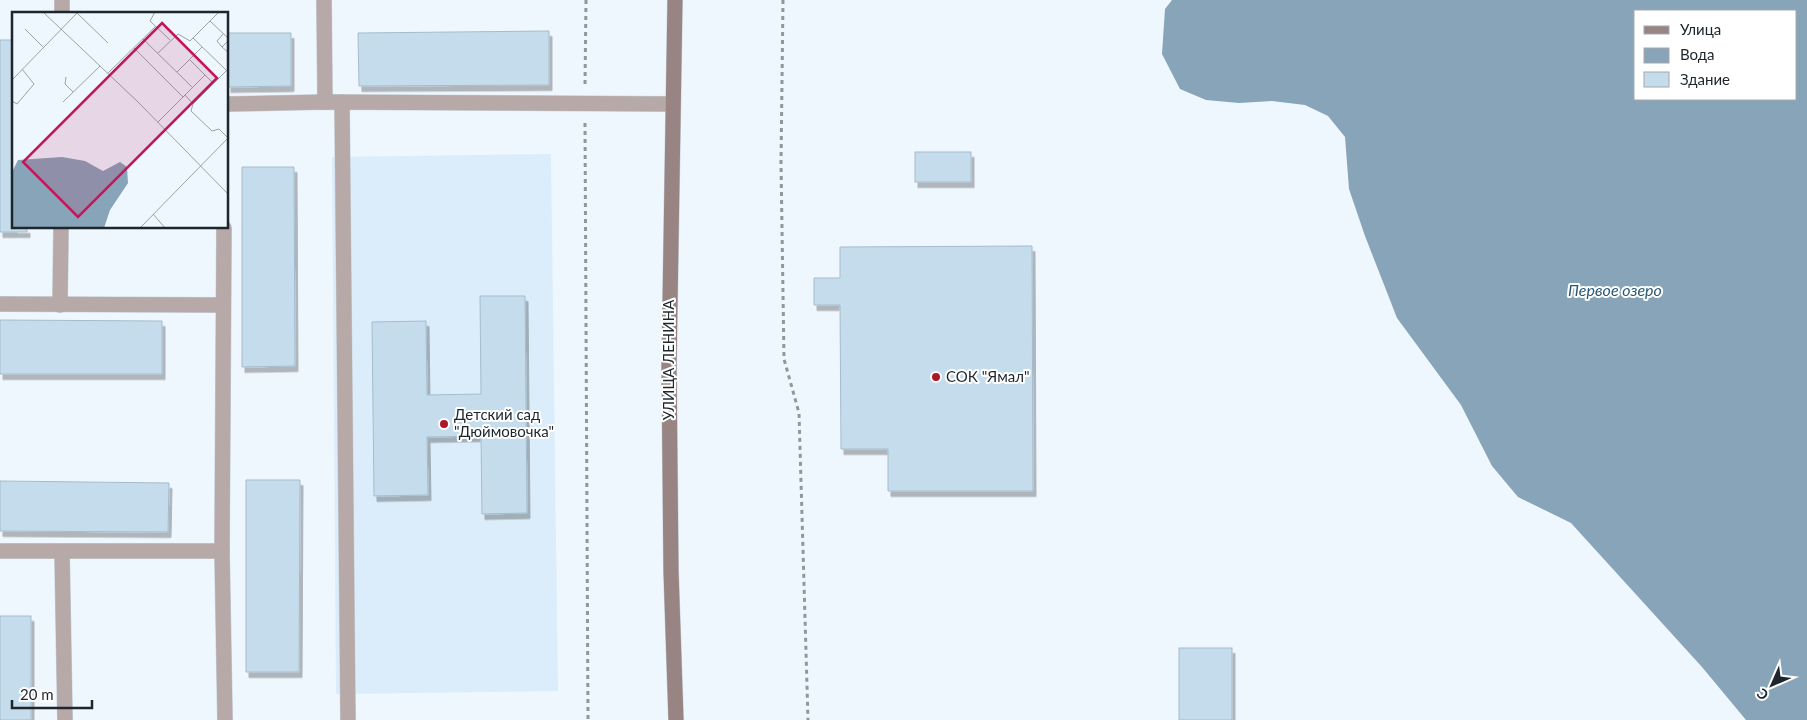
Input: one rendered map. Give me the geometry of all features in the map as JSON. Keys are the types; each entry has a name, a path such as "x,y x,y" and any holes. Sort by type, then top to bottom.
{"main road":[{"name":"УЛИЦА ЛЕНИНА","path":"675,0 669,365 671,570 676,720"}],"lane":[{"path":"324,0 325,102"},
{"path":"342,102 348,720"},
{"path":"229,104 342,102 672,104"},
{"path":"60,305 61,229"},
{"path":"224,229 222,551 225,720"},
{"path":"0,304 224,305"},
{"path":"0,552 222,551"},
{"path":"62,552 65,720"}],"path":[{"path":"586,0 588,720"},
{"path":"783,0 781,163 784,359 799,412 808,720"}],"shaded area":[{"name":"Детский сад \"Дюймовочка\"","path":"551,154 558,691 336,694 332,157"}],"water":[{"name":"Первое озеро","path":"1172,0 1807,0 1807,720 1746,720 1702,667 1571,523 1518,497 1492,466 1461,405 1397,318 1349,189 1345,137 1328,116 1305,105 1272,101 1239,103 1206,100 1180,89 1162,54 1165,9"}],"building":[{"path":"549,31 549,85 359,86 358,33"},
{"path":"229,33 291,33 291,86 229,87"},
{"path":"0,40 12,40 12,229 27,229 27,232 0,232"},
{"path":"915,152 971,152 971,182 915,182"},
{"path":"242,167 294,167 295,366 242,367"},
{"name":"СОК \"Ямал\"","path":"1032,246 1033,491 888,491 888,449 841,449 840,305 814,305 814,278 840,278 840,247"},
{"path":"480,296 525,296 527,513 482,514 481,436 427,437 428,495 374,496 372,322 426,321 427,395 481,394"},
{"path":"0,320 162,321 162,374 0,374"},
{"path":"246,480 300,480 299,672 246,672"},
{"path":"0,481 169,483 168,532 0,531"},
{"path":"0,616 31,616 31,720 0,720"},
{"path":"1179,648 1232,648 1232,720 1179,720"}],"place":[{"name":"СОК \"Ямал\"","path":"936,377"},
{"name":"Детский сад \"Дюймовочка\"","path":"444,424"}]}
